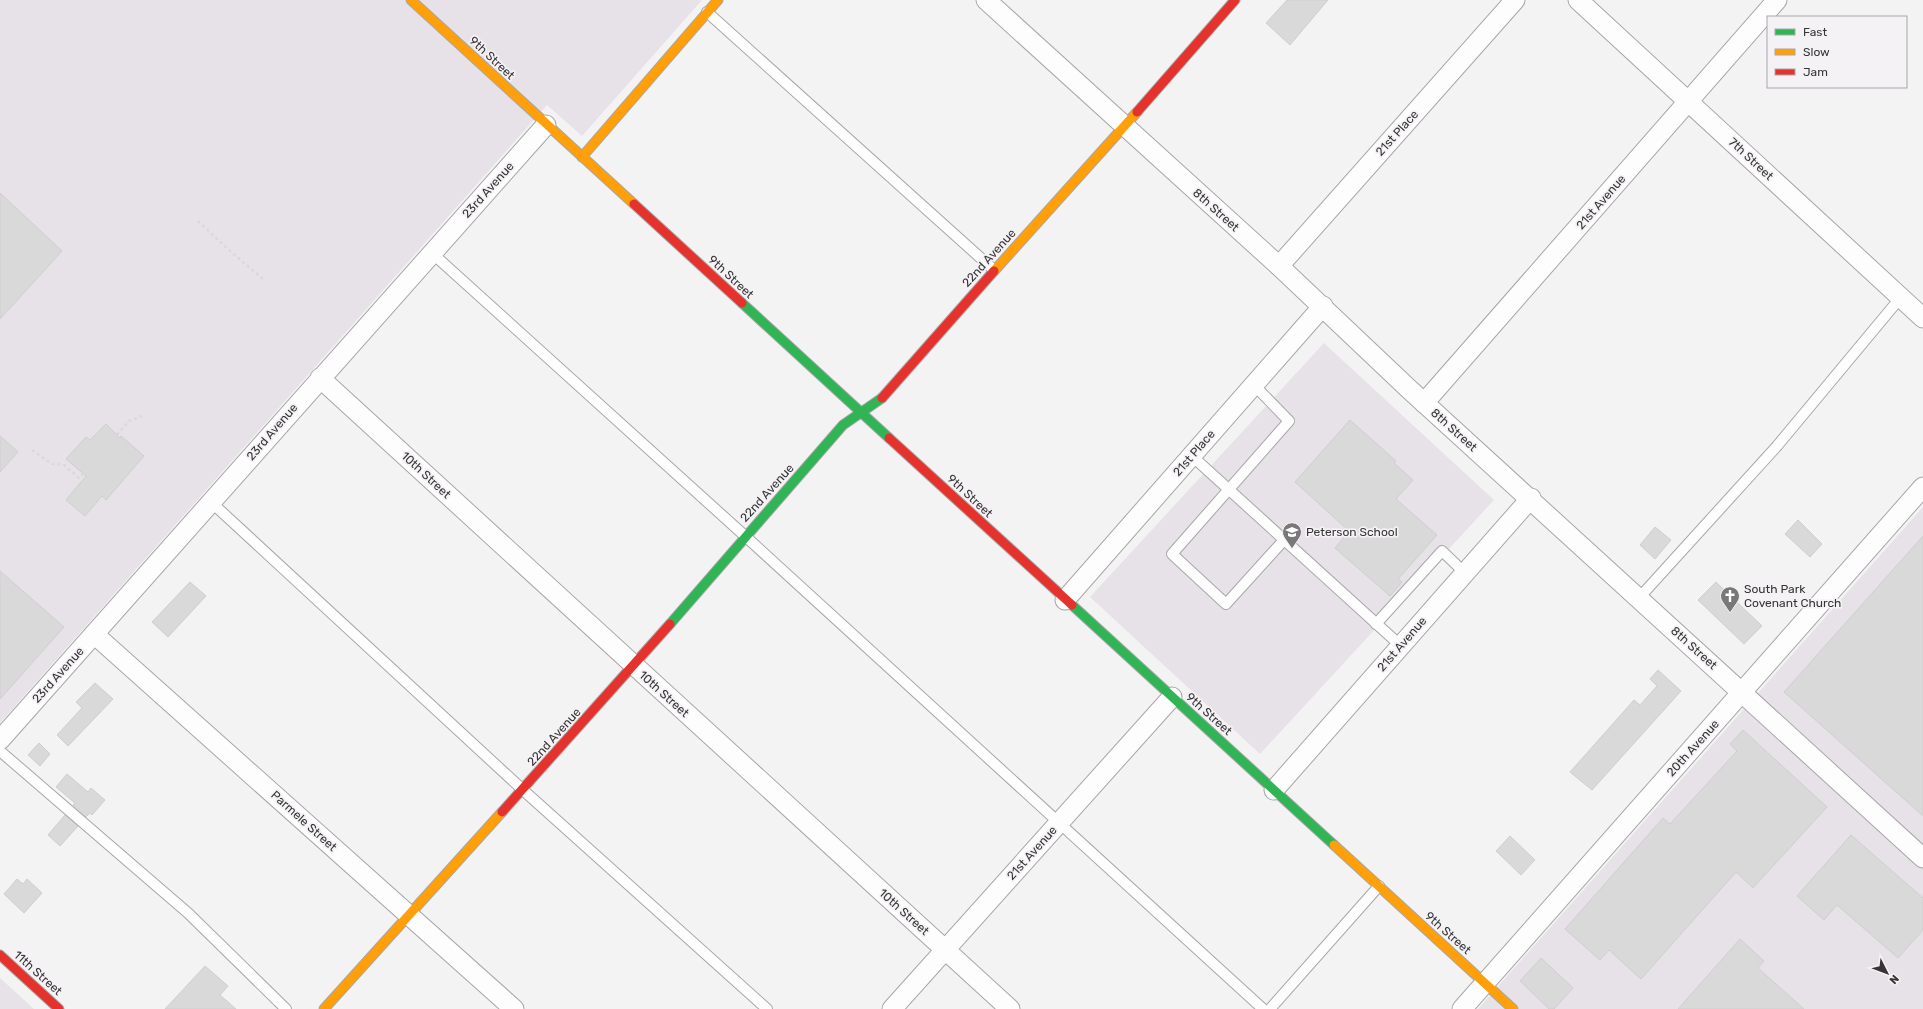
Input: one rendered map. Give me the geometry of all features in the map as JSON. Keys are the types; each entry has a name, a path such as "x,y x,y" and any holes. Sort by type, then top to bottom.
{"street":[{"name":"9th Street","path":"411,0 546,126 582,156 1513,1009"},
{"path":"582,156 718,0"},
{"name":"8th Street","path":"986,0 1124,127 1279,266 1424,403 1531,498 1923,858"},
{"name":"22nd Avenue","path":"324,1009 410,916 634,666 745,536 843,425 881,400 994,270 1124,127 1235,0"},
{"name":"21st Place","path":"1279,266 1514,0"},
{"name":"7th Street","path":"1578,0 1923,318"},
{"name":"21st Avenue","path":"1424,403 1777,0"},
{"name":"23rd Avenue","path":"0,740 320,378 546,126"},
{"name":"21st Place","path":"1065,600 1322,306"},
{"name":"10th Street","path":"320,378 1010,1009"},
{"name":"20th Avenue","path":"1462,1009 1923,487"},
{"name":"21st Avenue","path":"1274,790 1531,498"},
{"name":"Parmele Street","path":"94,634 514,1009"},
{"name":"21st Avenue","path":"892,1009 1172,697"},
{"name":"11th Street","path":"0,955 58,1009"}],"lane":[{"path":"708,12 994,270"},
{"path":"432,253 745,536 1263,1009"},
{"path":"1639,598 1776,446 1901,297"},
{"path":"1254,385 1289,421 1172,554 1226,604 1284,540"},
{"path":"1192,456 1401,646"},
{"path":"211,502 523,790 767,1009"},
{"path":"1376,624 1442,551 1465,573"},
{"path":"0,751 188,913 286,1009"},
{"path":"1270,1009 1379,886"}],"path":[{"path":"198,221 263,279"},
{"path":"32,450 52,464 63,464 78,478 129,421 142,416"}],"shaded area":[{"path":"0,0 702,0 582,136 547,105 0,723"},
{"name":"Peterson School","path":"1324,343 1494,500 1260,754 1090,597"},
{"path":"1923,507 1923,1009 1478,1009"},
{"path":"0,978 34,1009 0,1009"}],"building":[{"path":"1287,0 1328,0 1290,45 1266,23"},
{"path":"0,193 62,251 0,319"},
{"path":"1350,420 1396,461 1394,463 1413,480 1396,499 1437,535 1398,579 1402,582 1390,596 1335,548 1349,531 1295,482"},
{"path":"106,424 120,438 121,436 144,456 106,500 102,496 85,516 66,500 86,476 66,459 86,437 90,440"},
{"path":"0,436 18,452 0,472"},
{"path":"1798,520 1822,544 1810,557 1785,534"},
{"path":"1655,527 1671,540 1655,559 1640,545"},
{"path":"1923,536 1923,816 1784,692"},
{"path":"0,571 64,627 0,699"},
{"path":"190,582 206,596 168,637 152,622"},
{"name":"South Park Covenant Church","path":"1716,582 1762,626 1744,644 1698,600"},
{"path":"1658,670 1681,691 1592,790 1570,772 1634,700 1640,705 1657,686 1650,679"},
{"path":"95,683 113,699 68,746 57,735 82,708 76,702"},
{"path":"1743,730 1827,807 1753,888 1736,872 1641,979 1609,950 1600,960 1565,929 1663,818 1670,824 1737,751 1730,744"},
{"path":"39,743 50,754 40,766 28,755"},
{"path":"67,774 88,792 91,788 105,800 92,815 90,813 86,817 73,805 75,803 56,787"},
{"path":"65,815 78,826 60,846 48,835"},
{"path":"1851,835 1923,898 1923,930 1898,958 1837,905 1824,920 1797,896"},
{"path":"1510,836 1535,860 1521,875 1496,851"},
{"path":"17,879 23,884 27,879 42,893 24,913 4,894"},
{"path":"1740,939 1764,961 1758,968 1804,1009 1678,1009"},
{"path":"1541,958 1573,988 1554,1009 1549,1009 1520,981"},
{"path":"205,966 228,986 220,995 236,1009 165,1009"}],"traffic: fast":[{"path":"742,303 889,438"},
{"path":"670,624 843,425 882,398"},
{"path":"1072,605 1334,845"}],"traffic: slow":[{"path":"411,0 634,204"},
{"path":"582,157 718,0"},
{"path":"994,271 1137,112"},
{"path":"324,1009 502,812"},
{"path":"1334,845 1513,1009"}],"traffic: jam":[{"path":"1137,112 1235,0"},
{"path":"634,204 742,303"},
{"path":"882,398 994,271"},
{"path":"889,438 1072,605"},
{"path":"502,812 670,624"},
{"path":"0,955 59,1009"}],"place":[{"name":"Peterson School","path":"1292,549"},
{"name":"South Park Covenant Church","path":"1730,613"}]}
